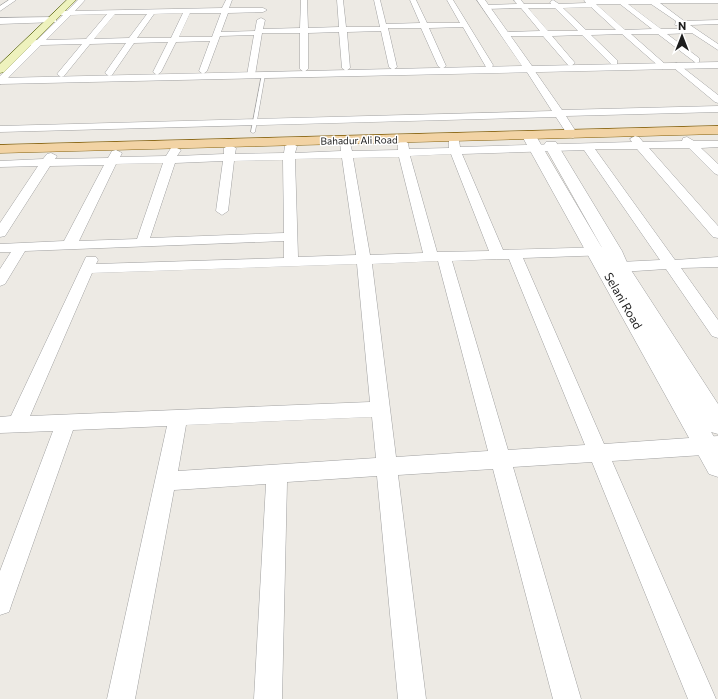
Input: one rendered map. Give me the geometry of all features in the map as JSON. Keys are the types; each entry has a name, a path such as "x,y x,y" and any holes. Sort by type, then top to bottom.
{"main road":[{"path":"11,45 60,0"},
{"path":"1,77 60,15 72,0"},
{"name":"Bahadur Ali Road","path":"0,147 56,148 231,143 290,149 403,146 541,141 569,130 718,121"},
{"name":"Bahadur Ali Road","path":"0,147 254,127 569,130 630,133 718,130"}],"street":[{"path":"0,9 13,0"},
{"path":"33,43 60,15 82,0"},
{"path":"203,71 229,0"},
{"path":"304,0 304,69"},
{"path":"340,0 346,68"},
{"path":"377,0 393,67"},
{"path":"413,0 442,66"},
{"path":"450,0 489,65"},
{"path":"517,0 571,63"},
{"path":"551,0 614,62"},
{"path":"251,73 264,1"},
{"path":"484,3 523,6 557,6 621,1 717,1"},
{"path":"621,1 696,60"},
{"path":"683,1 717,22"},
{"path":"653,2 718,48"},
{"path":"484,3 569,130"},
{"path":"590,3 659,63"},
{"path":"0,20 38,20 60,15 113,12 263,10"},
{"path":"156,72 188,11"},
{"path":"61,74 113,12"},
{"path":"109,73 152,12"},
{"path":"614,24 717,22"},
{"path":"33,43 174,40 259,32 342,30 423,25 465,25"},
{"path":"505,34 694,31"},
{"path":"1,77 61,74 203,71 263,75 659,63 696,60 717,64"},
{"path":"1,77 251,73 304,69 489,65 528,67 571,63 614,62 659,63 677,66 717,64"},
{"path":"677,66 718,100"},
{"path":"0,129 254,127 558,113 718,108"},
{"path":"679,131 718,171"},
{"path":"630,133 718,234"},
{"path":"541,141 587,146 718,144"},
{"name":"Selani Road","path":"541,141 610,257 712,445 718,466"},
{"path":"222,211 231,143"},
{"path":"455,144 597,453 702,699"},
{"path":"142,243 170,159 178,145"},
{"path":"69,246 111,161 121,146"},
{"path":"403,146 500,459 567,699"},
{"path":"587,146 718,332"},
{"path":"346,147 364,259 412,699"},
{"path":"0,233 56,148"},
{"path":"0,164 228,158 290,149 292,237 291,262"},
{"path":"0,248 292,237"},
{"path":"97,245 87,269 9,424 178,419 380,409"},
{"path":"2,274 20,248"},
{"path":"87,269 506,254 610,257 670,263 718,262"},
{"name":"Selani Road","path":"610,257 712,406 718,424"},
{"path":"121,699 178,419"},
{"path":"0,603 66,422"},
{"path":"165,481 712,445"},
{"path":"268,699 277,474"}],"lane":[{"path":"254,127 263,75"}]}
